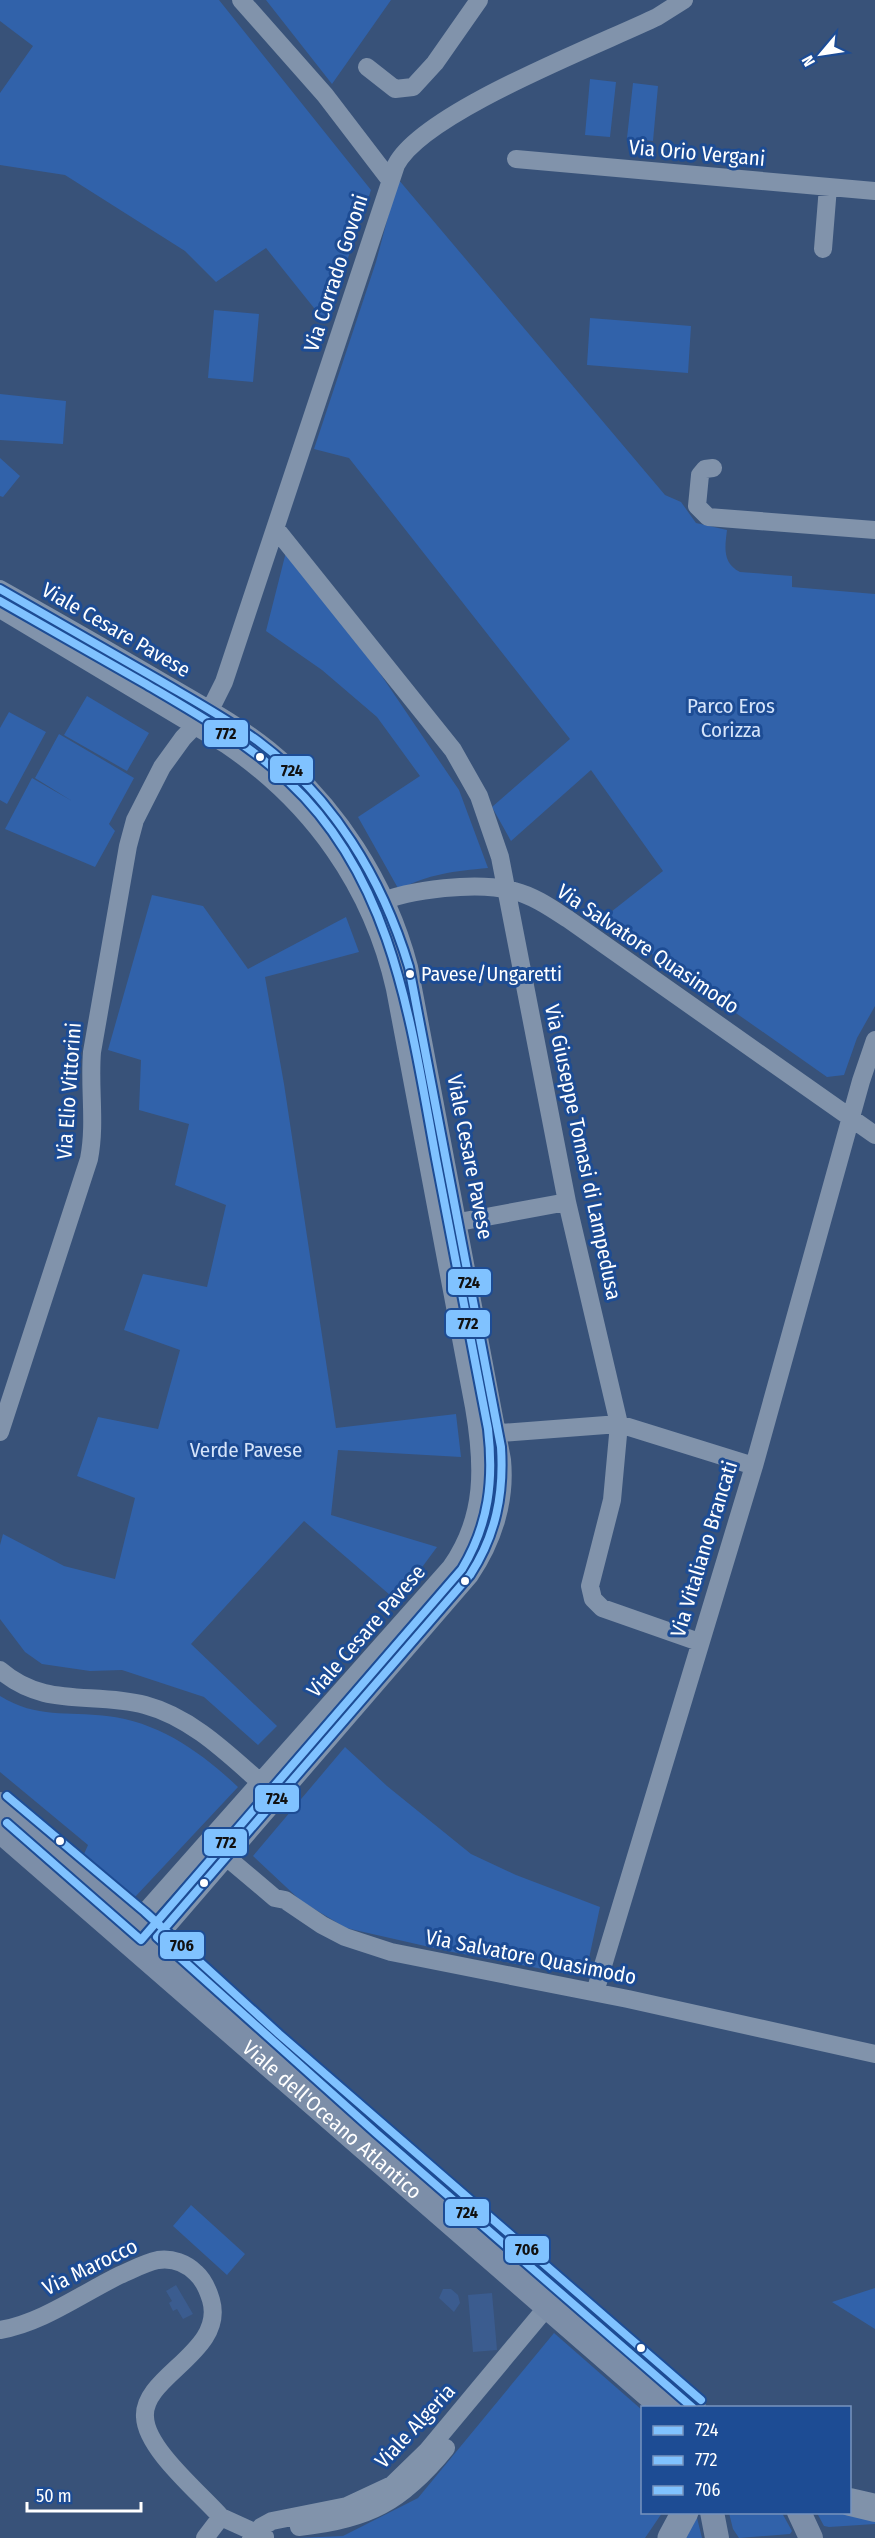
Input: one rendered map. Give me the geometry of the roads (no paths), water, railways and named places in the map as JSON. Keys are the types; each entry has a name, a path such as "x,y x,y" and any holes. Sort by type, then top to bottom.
{"highway":[{"path":"851,2502 875,2508"}],"main road":[{"name":"Viale dell'Oceano Atlantico","path":"0,1804 130,1929"},
{"name":"Viale dell'Oceano Atlantico","path":"0,1831 130,1929 333,2095 692,2406"},
{"name":"Viale dell'Oceano Atlantico","path":"150,1946 552,2311 661,2406"},
{"path":"671,2538 684,2514"},
{"path":"712,2514 717,2538"},
{"path":"800,2514 811,2538"}],"street":[{"path":"241,0 325,95 390,180"},
{"path":"368,67 395,89 413,87 435,63 479,0"},
{"name":"Via Corrado Govoni","path":"210,710 224,682 276,529 390,180 407,148 466,108 504,87 657,17 684,0"},
{"name":"Via Orio Vergani","path":"516,159 875,191"},
{"path":"823,249 828,187"},
{"path":"713,468 705,469 700,473 698,509 708,517 875,530"},
{"name":"Via Giuseppe Tomasi di Lampedusa","path":"276,529 423,710 460,762 490,824 508,889 567,1202 619,1424 612,1500 590,1586 591,1594 602,1608 699,1642"},
{"name":"Viale Cesare Pavese","path":"0,589 210,710 261,744 299,778 352,842 386,900 410,967 499,1433 503,1467 502,1495 491,1535 478,1564 460,1588 150,1946"},
{"name":"Viale Cesare Pavese","path":"0,609 194,726 257,767 298,804 341,859 382,939 391,973 482,1464 481,1494 473,1526 459,1555 262,1783 130,1929"},
{"path":"194,726 210,710"},
{"name":"Via Elio Vittorini","path":"0,1432 89,1159 92,1136 90,1084 93,1039 131,831 151,784 194,726"},
{"name":"Via Salvatore Quasimodo","path":"368,908 386,900 454,888 508,889 530,897 568,919 875,1135"},
{"name":"Via Vitaliano Brancati","path":"595,1992 754,1466 875,1040"},
{"path":"431,1181 451,1177"},
{"path":"459,1222 567,1202"},
{"path":"478,1435 619,1424 754,1466"},
{"path":"0,1670 27,1688 51,1696 118,1700 160,1710 201,1733 278,1797"},
{"name":"Via Salvatore Quasimodo","path":"208,1841 274,1898 285,1900 322,1925 361,1943 446,1965 595,1992 875,2054"},
{"name":"Via Marocco","path":"0,2330 28,2322 150,2262 174,2261 195,2272 206,2286 212,2303 211,2327 196,2348 148,2401 145,2419 156,2446 221,2517"},
{"name":"Viale Algeria","path":"258,2537 272,2521 341,2508 380,2492 447,2438 552,2311"},
{"path":"205,2538 221,2517 258,2537"}],"place":[{"name":"Pavese/Ungaretti","path":"410,974"}],"park label":[{"name":"Parco Eros Corizza","path":"731,718"},
{"name":"Verde Pavese","path":"246,1450"}]}
